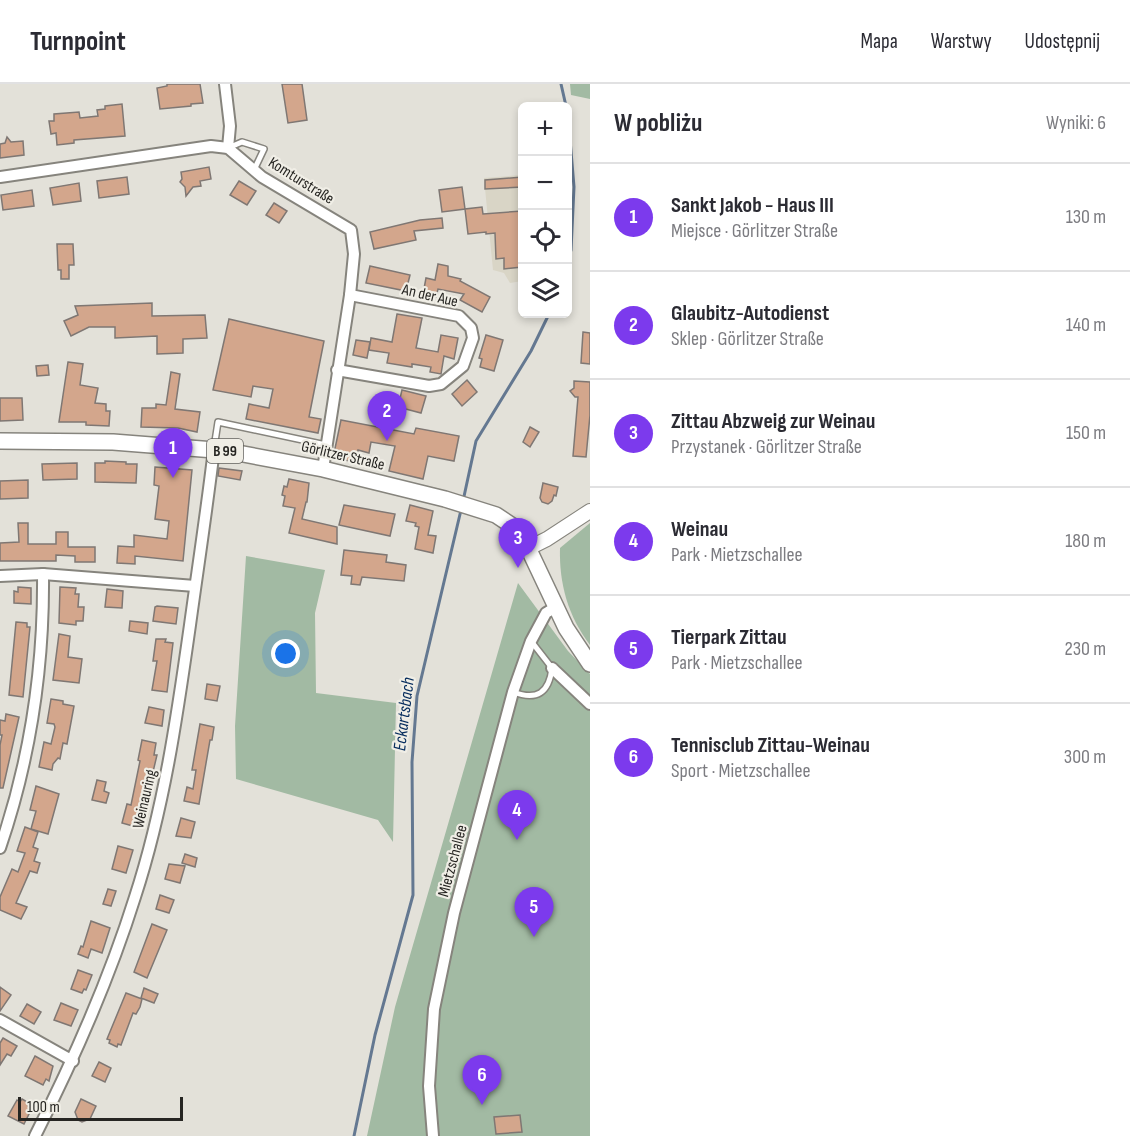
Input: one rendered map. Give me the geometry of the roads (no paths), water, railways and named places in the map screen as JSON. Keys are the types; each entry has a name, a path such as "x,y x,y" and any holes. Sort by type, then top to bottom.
{"main road":[{"name":"Görlitzer Straße","path":"0,441 104,442 214,449 323,469 496,514 514,528 529,548 574,642 590,664"}],"street":[{"path":"0,177 211,146 228,148 230,126 225,84"},
{"name":"Komturstraße","path":"228,148 262,177 351,230 354,254 350,295 323,469"},
{"name":"An der Aue","path":"337,370 429,386 441,384 463,366 473,338 471,328 459,316 350,295"},
{"name":"Weinauring","path":"35,1136 73,1061 123,931 150,848 173,744 214,449"},
{"path":"529,548 590,511"},
{"path":"0,576 43,574 195,586"},
{"path":"0,848 26,761 44,623 43,574"},
{"name":"Mietzschallee","path":"433,1136 429,1086 434,1009 454,913 513,692 531,641 546,613 556,607"},
{"path":"552,668 590,704"},
{"path":"0,1020 73,1061"}],"lane":[{"path":"228,148 242,142 264,149 254,170"},
{"path":"214,449 218,422 326,445"},
{"path":"513,692 525,697 536,696 545,689 550,680 552,668 531,641"}],"waterway":[{"name":"Eckartsbach","path":"561,84 565,102"},
{"name":"Eckartsbach","path":"571,156 574,187 572,229"},
{"name":"Eckartsbach","path":"463,501 476,441 531,351 547,318"},
{"name":"Eckartsbach","path":"354,1136 375,1035 413,895 412,762 417,696 461,510"}],"place":[{"name":"Glaubitz-Autodienst","path":"387,441"},
{"name":"Sankt Jakob - Haus III","path":"173,478"},
{"name":"Zittau Abzweig zur Weinau","path":"518,568"},
{"name":"Weinau","path":"517,840"},
{"name":"Tierpark Zittau","path":"534,937"},
{"name":"Tennisclub Zittau-Weinau","path":"482,1105"}]}
